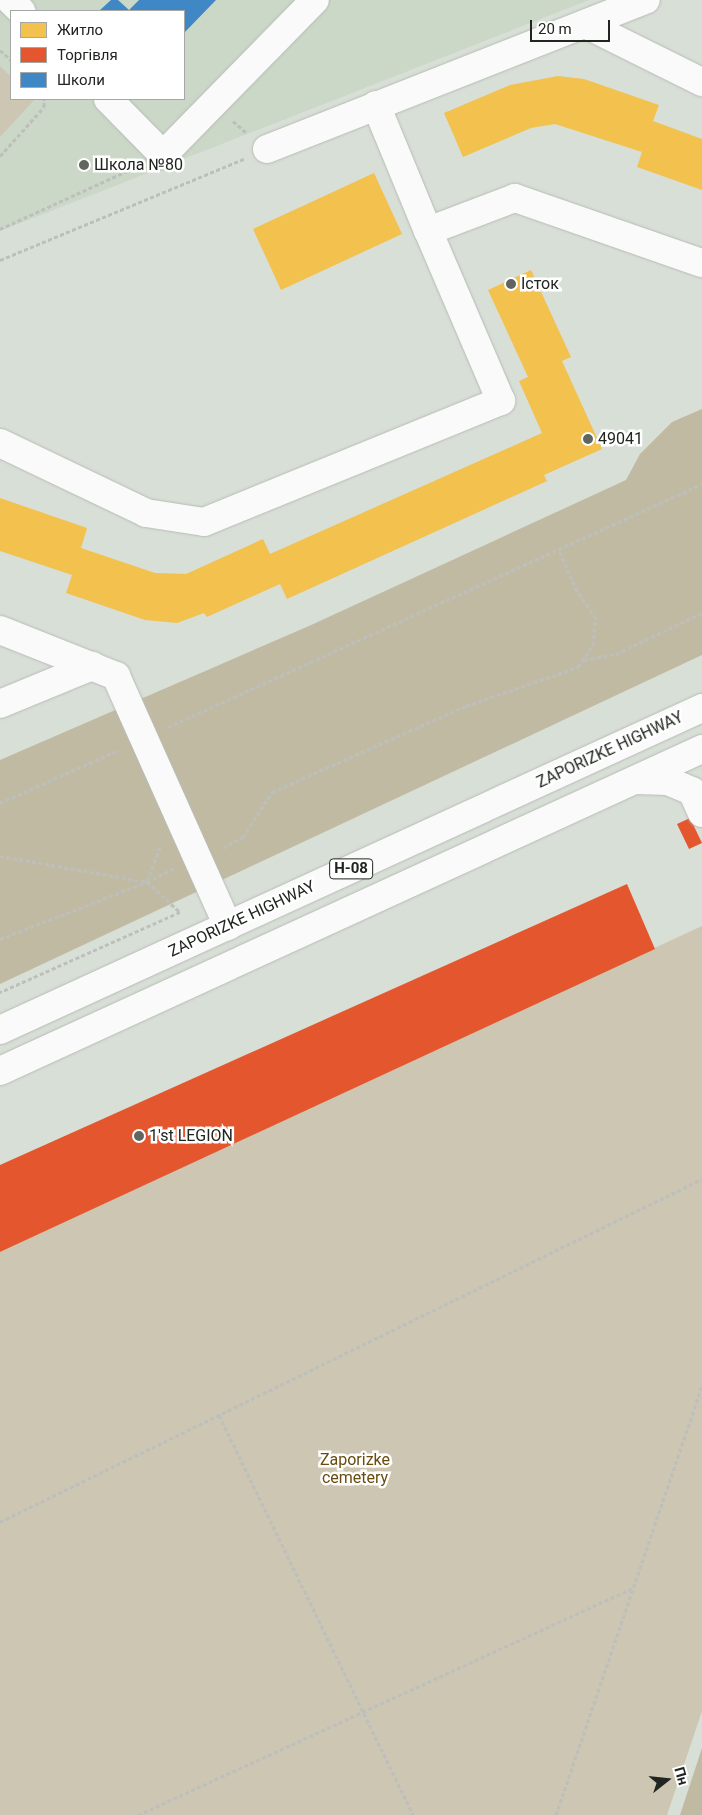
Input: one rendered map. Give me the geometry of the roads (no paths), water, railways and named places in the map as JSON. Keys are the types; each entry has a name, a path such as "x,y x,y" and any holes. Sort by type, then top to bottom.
{"main road":[{"path":"10,0 20,10"},
{"path":"109,100 163,155 316,0"},
{"path":"267,149 646,0"},
{"path":"585,24 702,82"},
{"path":"0,443 146,513 204,522 501,401 376,105"},
{"path":"428,231 515,198 702,263"},
{"path":"0,630 116,676 242,958"},
{"path":"0,704 92,666"},
{"name":"ZAPORIZKE HIGHWAY","path":"0,1030 702,708"},
{"name":"Н-08","path":"0,1071 242,958 702,749"},
{"path":"636,780 668,781 692,791 702,814"}],"place":[{"name":"Школа №80","path":"84,165"},
{"name":"Істок","path":"511,284"},
{"name":"49041","path":"588,439"},
{"name":"1'st LEGION","path":"139,1136"}],"park label":[{"name":"Zaporizke cemetery","path":"355,1469"}]}
